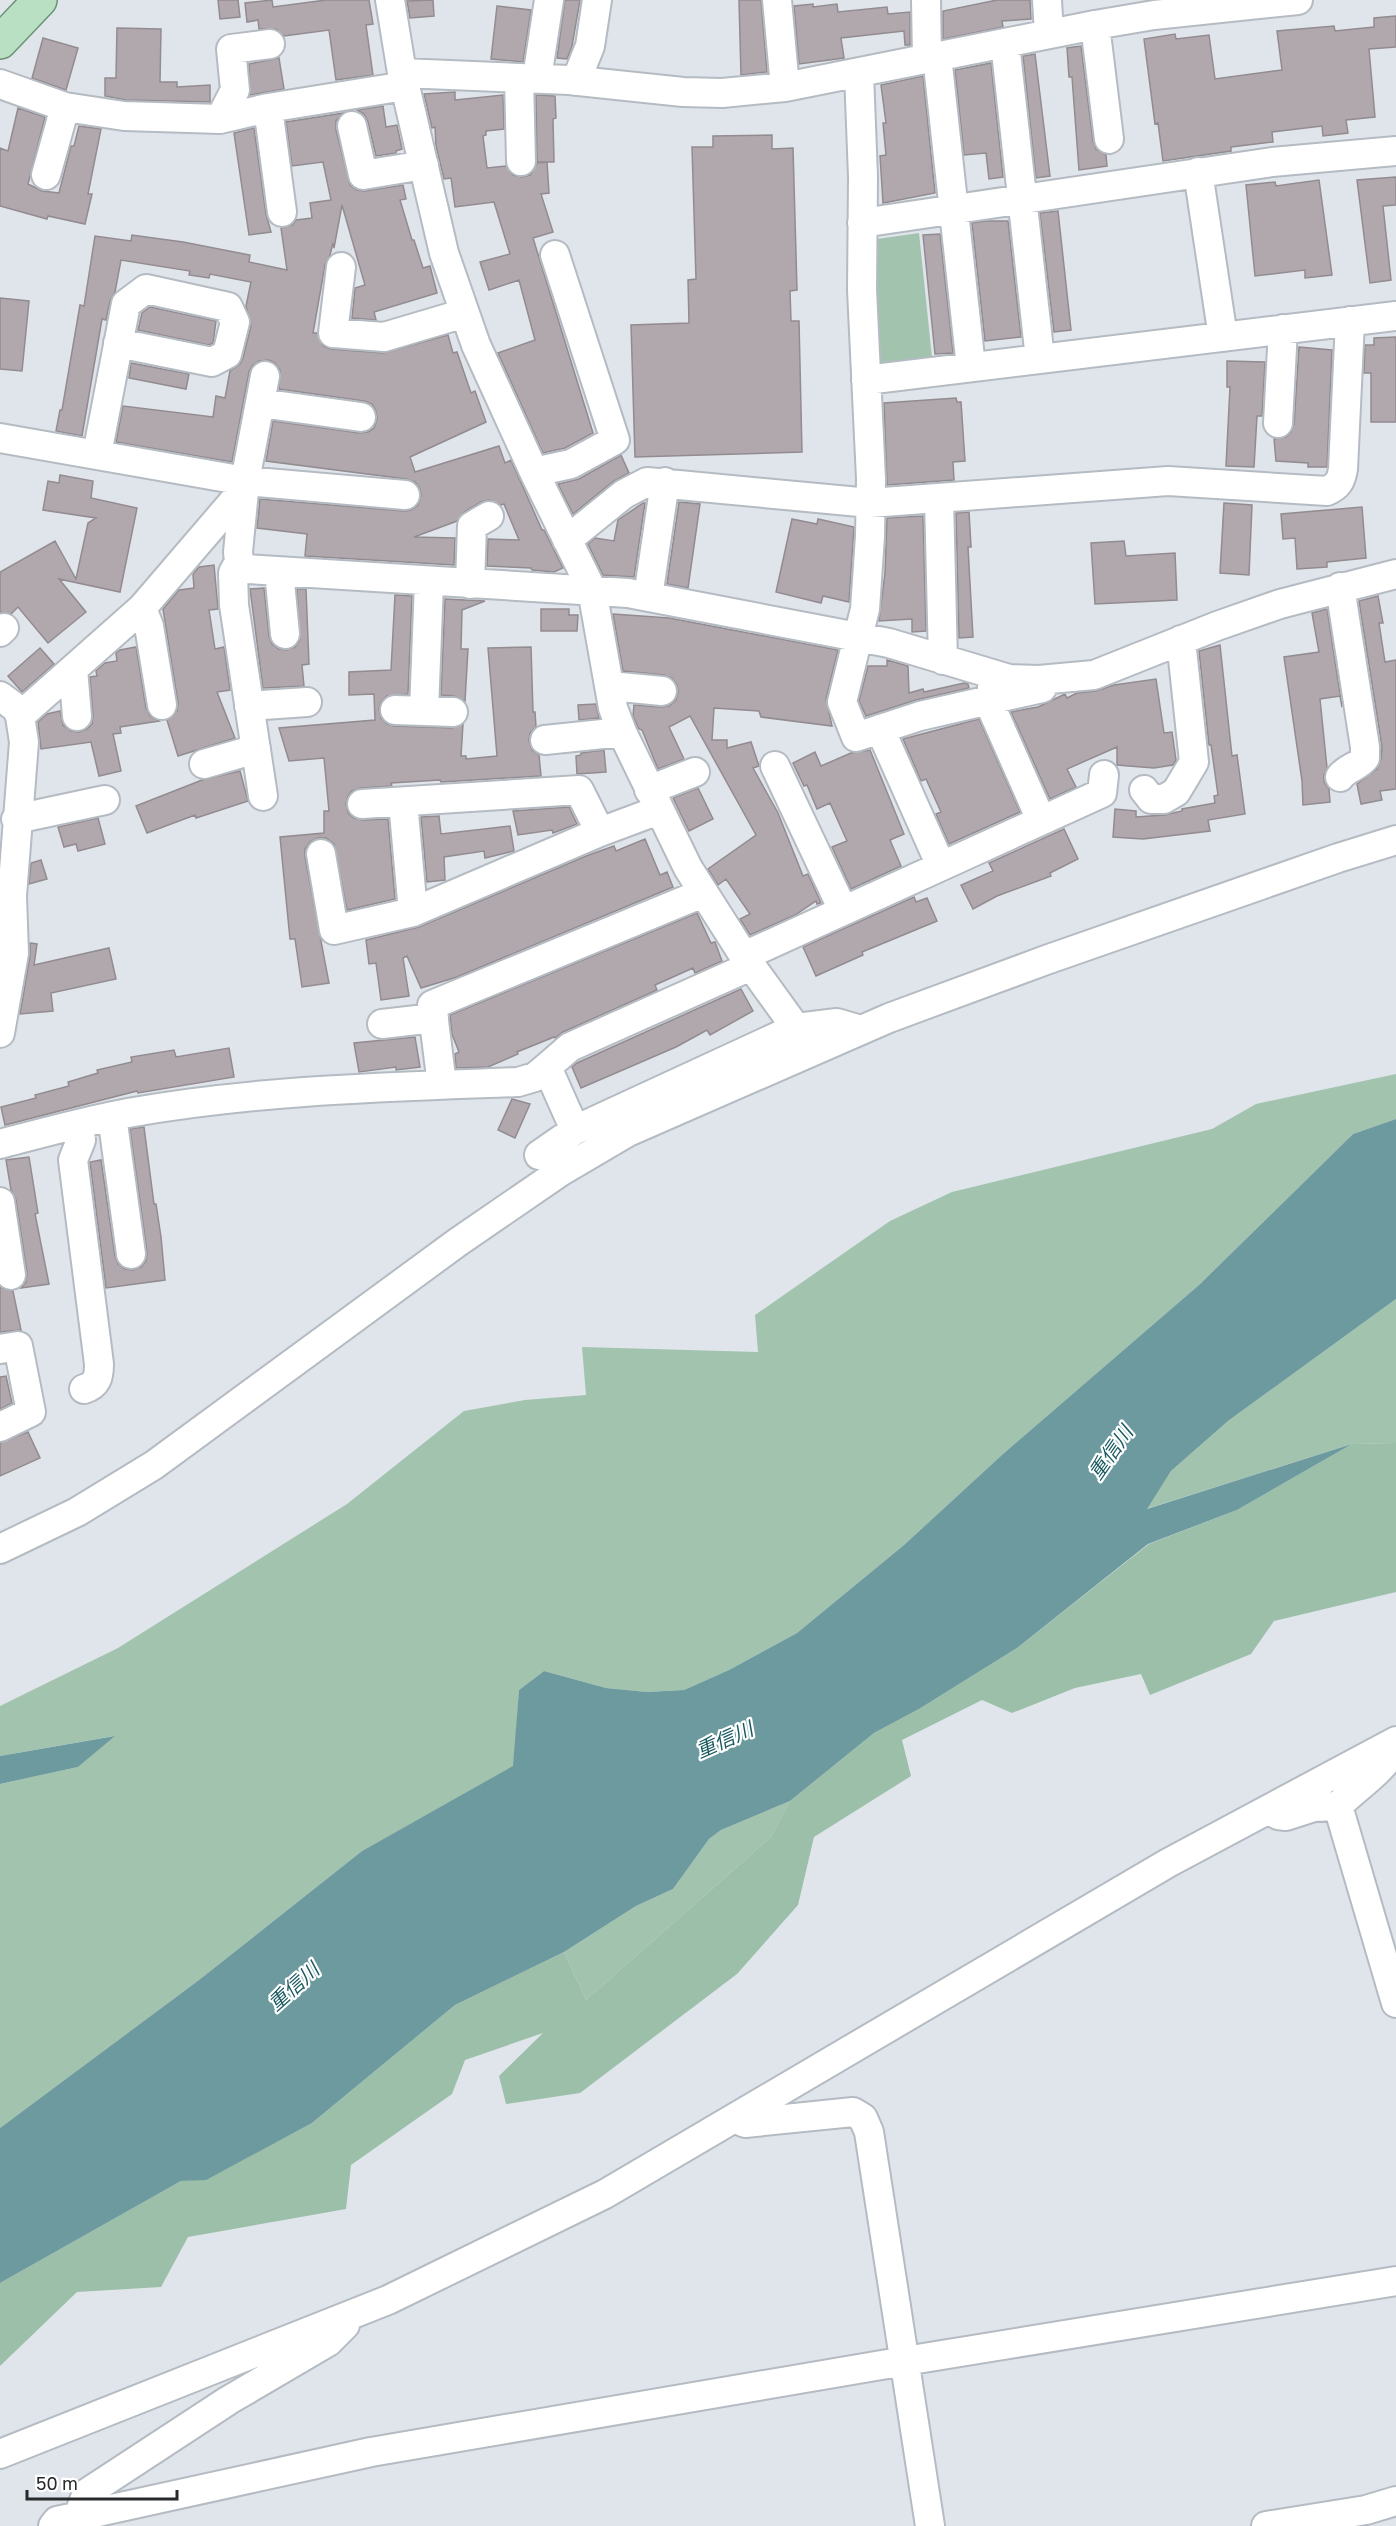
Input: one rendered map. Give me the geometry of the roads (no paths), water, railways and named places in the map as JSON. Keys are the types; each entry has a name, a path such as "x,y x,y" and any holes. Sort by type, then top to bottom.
{"main road":[{"path":"0,42 40,0"}],"street":[{"path":"390,0 404,79 444,253 476,345 534,472 592,590 613,708 622,732 688,868 748,961 796,1028"},
{"path":"521,161 528,78 547,0"},
{"path":"576,81 590,46 597,0"},
{"path":"777,0 785,87"},
{"path":"926,0 954,208 971,367"},
{"path":"1047,0 1049,34"},
{"path":"0,84 65,107 172,126 404,79 528,78 683,92 722,93 785,87 859,73 1095,25 1152,8 1298,0"},
{"path":"1095,25 1109,139"},
{"path":"220,118 235,90 231,49 258,39"},
{"path":"1005,43 1041,359"},
{"path":"859,73 862,290 870,502 868,579 865,609 842,702 856,737 920,716 1048,686 1061,681 1064,677"},
{"path":"47,175 65,107"},
{"path":"268,108 282,212"},
{"path":"352,126 363,175 424,165"},
{"path":"862,223 1272,162 1396,151"},
{"path":"1198,172 1223,337"},
{"path":"534,472 571,464 615,440 595,412 555,255"},
{"path":"340,267 333,333 384,337 465,313"},
{"path":"866,380 1396,316"},
{"path":"567,540 634,487 647,482 870,502 1168,481 1327,491 1336,487 1341,480 1343,469 1350,321"},
{"path":"1278,423 1283,329"},
{"path":"97,454 118,343"},
{"path":"264,796 234,605 232,573 239,562 245,485 263,389 361,417"},
{"path":"0,438 97,454 245,485 405,495"},
{"path":"648,597 665,482"},
{"path":"20,716 142,608 245,485"},
{"path":"939,498 943,660"},
{"path":"470,584 472,526 489,516"},
{"path":"239,562 247,569 429,582 592,590 648,597 889,643 1009,679 1039,680 1094,675 1269,608 1340,587 1396,574"},
{"path":"279,571 285,634"},
{"path":"424,711 429,582"},
{"path":"1340,587 1365,747 1365,758 1358,766 1344,771 1340,777"},
{"path":"142,608 149,626 162,705"},
{"path":"1144,790 1151,799 1164,799 1176,792 1194,762 1181,640"},
{"path":"73,669 77,716"},
{"path":"983,672 992,684 992,709 1041,820"},
{"path":"610,686 662,692"},
{"path":"0,696 16,708 23,724 24,742 16,819 12,896 14,953 0,1033"},
{"path":"249,706 307,702"},
{"path":"395,710 453,712"},
{"path":"880,729 941,866"},
{"path":"545,740 622,732"},
{"path":"204,764 256,749"},
{"path":"775,766 843,910"},
{"path":"321,854 334,930 413,912 600,832 654,800 696,771"},
{"path":"0,1144 112,1116 217,1100 361,1089 518,1082 535,1077 570,1047 748,961 843,910 1102,793 1104,775"},
{"path":"362,804 579,790 600,832"},
{"path":"16,819 105,800"},
{"path":"403,802 413,912"},
{"path":"0,1549 77,1512 154,1466 458,1242 560,1172 628,1132 861,1030 1046,960 1396,840"},
{"path":"442,1085 432,1005 703,893"},
{"path":"382,1024 434,1018"},
{"path":"539,1155 575,1130 796,1028 837,1023 861,1030"},
{"path":"546,1067 575,1130"},
{"path":"112,1116 131,1254"},
{"path":"78,1124 81,1140 73,1160 99,1364 96,1382 84,1389"},
{"path":"0,1202 6,1264"},
{"path":"0,1349 18,1346 30,1412 0,1427"},
{"path":"0,2454 388,2300 605,2194 1168,1863 1396,1741"},
{"path":"1263,1812 1286,1816 1314,1808 1338,1806 1386,1762 1396,1746"},
{"path":"1338,1806 1396,2003"},
{"path":"735,2118 745,2123 853,2112 863,2118 870,2135 930,2526"},
{"path":"66,2521 371,2452 905,2361 1396,2281"},
{"path":"66,2521 87,2493 229,2400 328,2342 356,2312"},
{"path":"1266,2526 1327,2521 1396,2501"}],"water":[{"name":"重信川","path":"1396,1119 1396,1299 1228,1421 1171,1471 1147,1509 1352,1444 1237,1510 1148,1544 1017,1648 919,1709 874,1733 790,1801 721,1830 709,1839 673,1889 636,1906 564,1952 455,2005 312,2123 206,2180 181,2181 0,2283 0,2128 199,1980 362,1851 513,1766 519,1690 544,1671 606,1688 647,1692 684,1690 729,1670 797,1633 904,1545 1003,1454 1199,1285 1353,1134"},
{"path":"115,1736 78,1767 0,1784 0,1756"}]}
